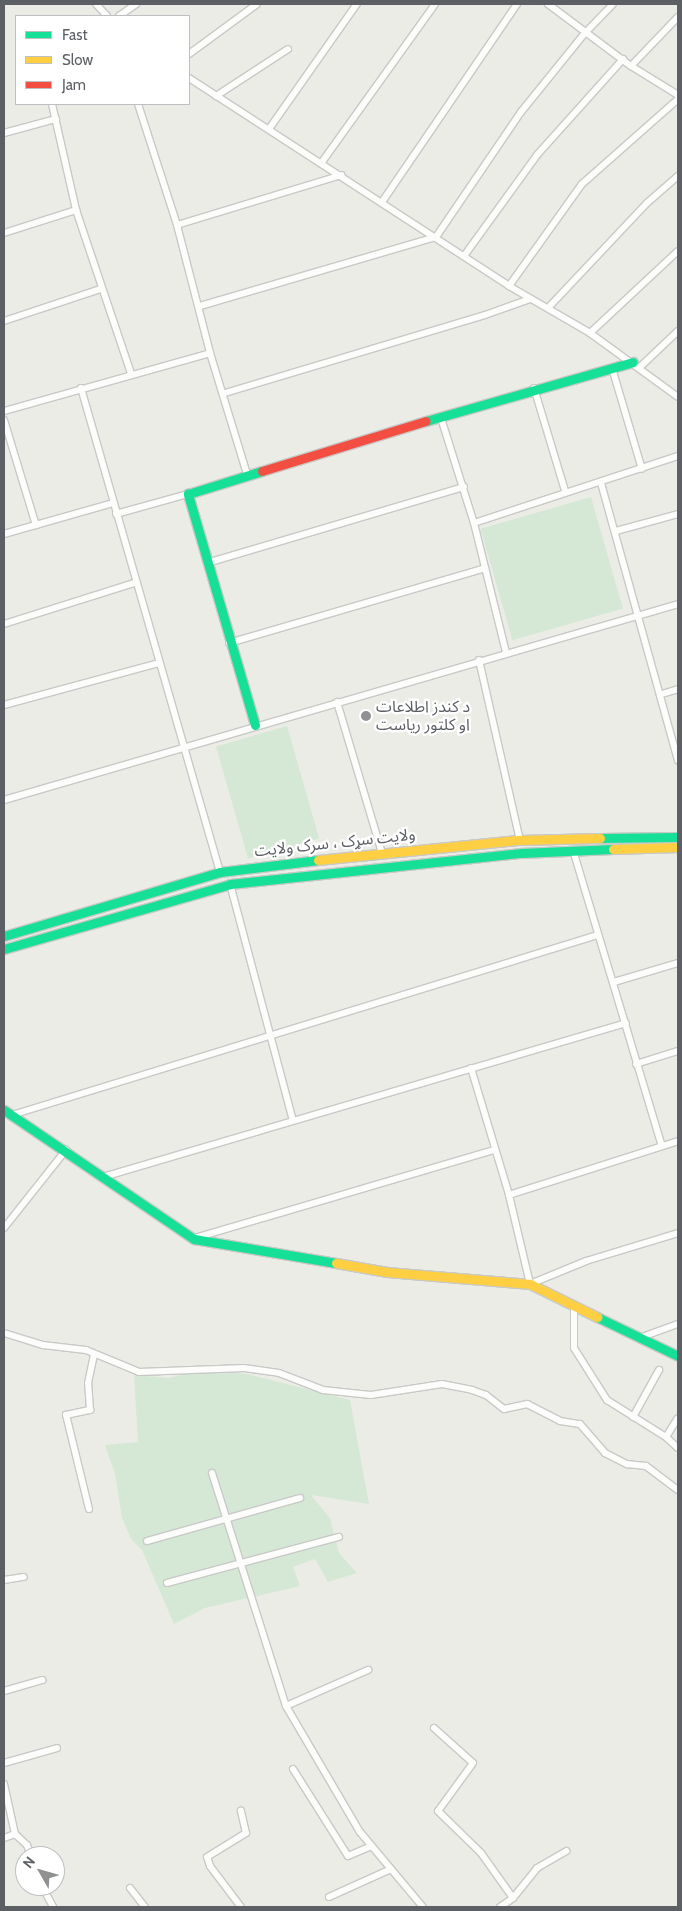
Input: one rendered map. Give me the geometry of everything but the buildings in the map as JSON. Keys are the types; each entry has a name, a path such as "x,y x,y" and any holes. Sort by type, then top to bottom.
{"street":[{"path":"96,4 106,15"},
{"path":"120,15 136,4"},
{"path":"190,53 257,4"},
{"path":"269,129 357,4"},
{"path":"322,162 435,4"},
{"path":"382,202 517,4"},
{"path":"509,286 582,184 678,97 631,66 548,4"},
{"path":"200,306 436,237 521,112 585,33 614,4"},
{"path":"631,66 678,17"},
{"path":"216,96 288,49"},
{"path":"464,256 537,155 623,59"},
{"path":"190,79 322,162 509,286 590,333 636,364 678,397"},
{"path":"52,105 76,210 130,373"},
{"path":"138,105 177,225 200,306 210,353 224,393 247,474"},
{"path":"4,133 56,119"},
{"path":"177,225 342,175"},
{"path":"548,308 647,203 678,176"},
{"path":"4,233 76,210"},
{"path":"590,333 678,251"},
{"path":"4,322 101,289"},
{"path":"224,393 485,315 530,298"},
{"path":"116,514 441,418 534,388 612,368 636,364 678,331"},
{"path":"4,412 130,373 210,353"},
{"path":"612,368 642,468"},
{"path":"81,388 134,583 220,872"},
{"path":"534,388 564,490"},
{"path":"441,418 464,487 506,652"},
{"path":"4,420 36,525"},
{"path":"474,523 564,490 601,483 678,456"},
{"path":"601,483 662,694 678,760"},
{"path":"207,563 464,487"},
{"path":"188,494 229,643 255,725"},
{"path":"4,534 113,503"},
{"path":"616,531 678,514"},
{"path":"229,643 485,568"},
{"path":"4,624 134,583"},
{"path":"4,800 506,652 678,604"},
{"path":"479,660 520,840"},
{"path":"4,705 159,663"},
{"path":"662,694 678,689"},
{"path":"338,702 382,853"},
{"name":"ولایت سړک ، سرک ولایت","path":"4,936 220,872 382,853 520,840 678,837"},
{"name":"ولایت سړک ، سرک ولایت","path":"4,949 230,884 368,867 573,850 678,848"},
{"path":"573,850 662,1146"},
{"path":"230,884 293,1120"},
{"path":"12,1116 271,1034 598,935"},
{"path":"614,982 678,963"},
{"path":"103,1177 626,1023"},
{"path":"636,1064 678,1052"},
{"path":"471,1068 509,1195 530,1284"},
{"path":"4,1110 194,1238 387,1272 530,1284 678,1356"},
{"path":"509,1195 678,1141"},
{"path":"4,1228 66,1150"},
{"path":"194,1238 494,1150"},
{"path":"530,1284 586,1261 678,1232"},
{"path":"574,1307 574,1348 584,1368 607,1400 633,1418 666,1436 678,1448"},
{"path":"642,1337 678,1324"},
{"path":"4,1333 43,1345 86,1350 94,1355 139,1372 244,1368 279,1373 323,1390 371,1395 442,1384 472,1390 486,1395 504,1409 527,1404 560,1421 580,1424 605,1453 627,1464 646,1466 677,1486"},
{"path":"89,1509 66,1415 90,1410 88,1383 94,1355"},
{"path":"633,1418 659,1370"},
{"path":"666,1436 678,1418"},
{"path":"212,1473 286,1706 371,1846 423,1907"},
{"path":"147,1541 300,1498"},
{"path":"167,1583 339,1537"},
{"path":"4,1580 24,1577"},
{"path":"286,1706 368,1670"},
{"path":"4,1690 42,1680"},
{"path":"434,1728 473,1763 438,1811 481,1853 513,1898"},
{"path":"4,1763 57,1748"},
{"path":"293,1769 348,1856 371,1846"},
{"path":"4,1784 15,1834 28,1846"},
{"path":"241,1811 246,1833 207,1857 210,1866 241,1907"},
{"path":"4,1838 15,1834"},
{"path":"500,1907 513,1898 537,1868 566,1851"},
{"path":"329,1897 391,1869"},
{"path":"130,1888 145,1907"}],"green space":[{"path":"591,497 623,609 512,640 480,529"},
{"path":"287,726 319,838 248,859 216,746"},
{"path":"200,1370 247,1374 350,1400 369,1504 311,1495 330,1518 339,1553 357,1573 328,1582 315,1559 293,1567 300,1586 205,1608 174,1624 142,1550 131,1539 122,1518 115,1474 105,1445 138,1442 134,1375 169,1378"}],"traffic: fast":[{"path":"426,421 633,362"},
{"path":"255,725 188,494 262,471"},
{"path":"600,838 678,837"},
{"path":"4,949 230,884 521,853 613,849"},
{"path":"4,936 220,872 318,860"},
{"path":"4,1110 194,1239 336,1263"},
{"path":"597,1317 678,1356"}],"traffic: slow":[{"path":"318,860 520,840 600,838"},
{"path":"613,849 678,847"},
{"path":"336,1263 387,1272 530,1284 597,1317"}],"traffic: jam":[{"path":"262,471 426,421"}],"place":[{"name":"د کندز اطلاعات او کلتور ریاست","path":"366,716"}]}
